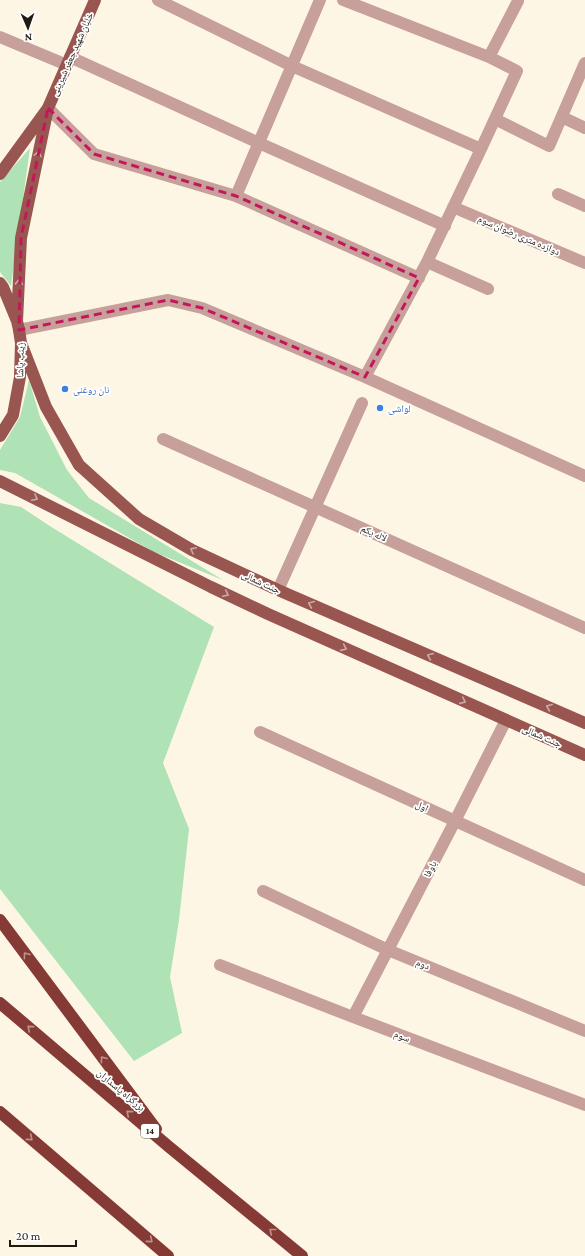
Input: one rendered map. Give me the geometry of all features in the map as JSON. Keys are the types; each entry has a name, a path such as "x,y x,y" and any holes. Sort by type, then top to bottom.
{"highway":[{"path":"0,920 168,1146"},
{"name":"بزرگراه پاسداران","path":"0,1003 168,1146 302,1256"},
{"path":"0,1112 168,1256"}],"main road":[{"name":"خلبان شهید جعفر شیرینی","path":"48,108 96,0"},
{"path":"0,174 48,108"},
{"path":"18,325 21,238 48,108"},
{"name":"زینب پاشا","path":"0,283 18,325 20,343 20,377 13,415 0,436"},
{"name":"جنت شمالی","path":"20,343 46,407 78,465 139,519 192,550 278,590 585,723"},
{"name":"جنت شمالی","path":"0,481 260,611 585,756"}],"street":[{"path":"158,0 292,66 481,149"},
{"path":"236,196 320,0"},
{"path":"343,0 489,57 517,71 445,226 419,278 365,377"},
{"path":"489,57 518,1"},
{"path":"0,37 69,61 259,143 445,226"},
{"path":"495,119 549,146 585,63"},
{"path":"48,108 94,154 236,196 419,278"},
{"path":"562,117 585,128"},
{"path":"558,194 585,206"},
{"name":"دوازده متری رضوان سوم","path":"453,207 585,264"},
{"path":"427,262 488,289"},
{"path":"18,325 168,300 202,308 365,377 585,476"},
{"path":"278,590 362,403"},
{"name":"لاله یکم","path":"163,439 585,628"},
{"name":"باوفا","path":"353,1017 506,720"},
{"name":"اول","path":"260,732 585,880"},
{"name":"دوم","path":"263,891 388,950 585,1031"},
{"name":"سوم","path":"220,965 585,1105"}],"highlighted area":[{"path":"48,108 94,154 236,196 419,278 365,377 202,308 168,300 19,330 21,238"}],"green space":[{"path":"30,148 11,286 0,272 0,182"},
{"path":"29,380 40,417 67,470 89,498 223,580 154,552 15,473 0,470 0,450 20,417"},
{"path":"0,503 21,507 214,627 163,763 189,829 179,920 170,977 182,1033 134,1061 0,889"}],"place":[{"name":"نان روغنی","path":"65,389"},
{"name":"لواشی","path":"380,408"}]}
